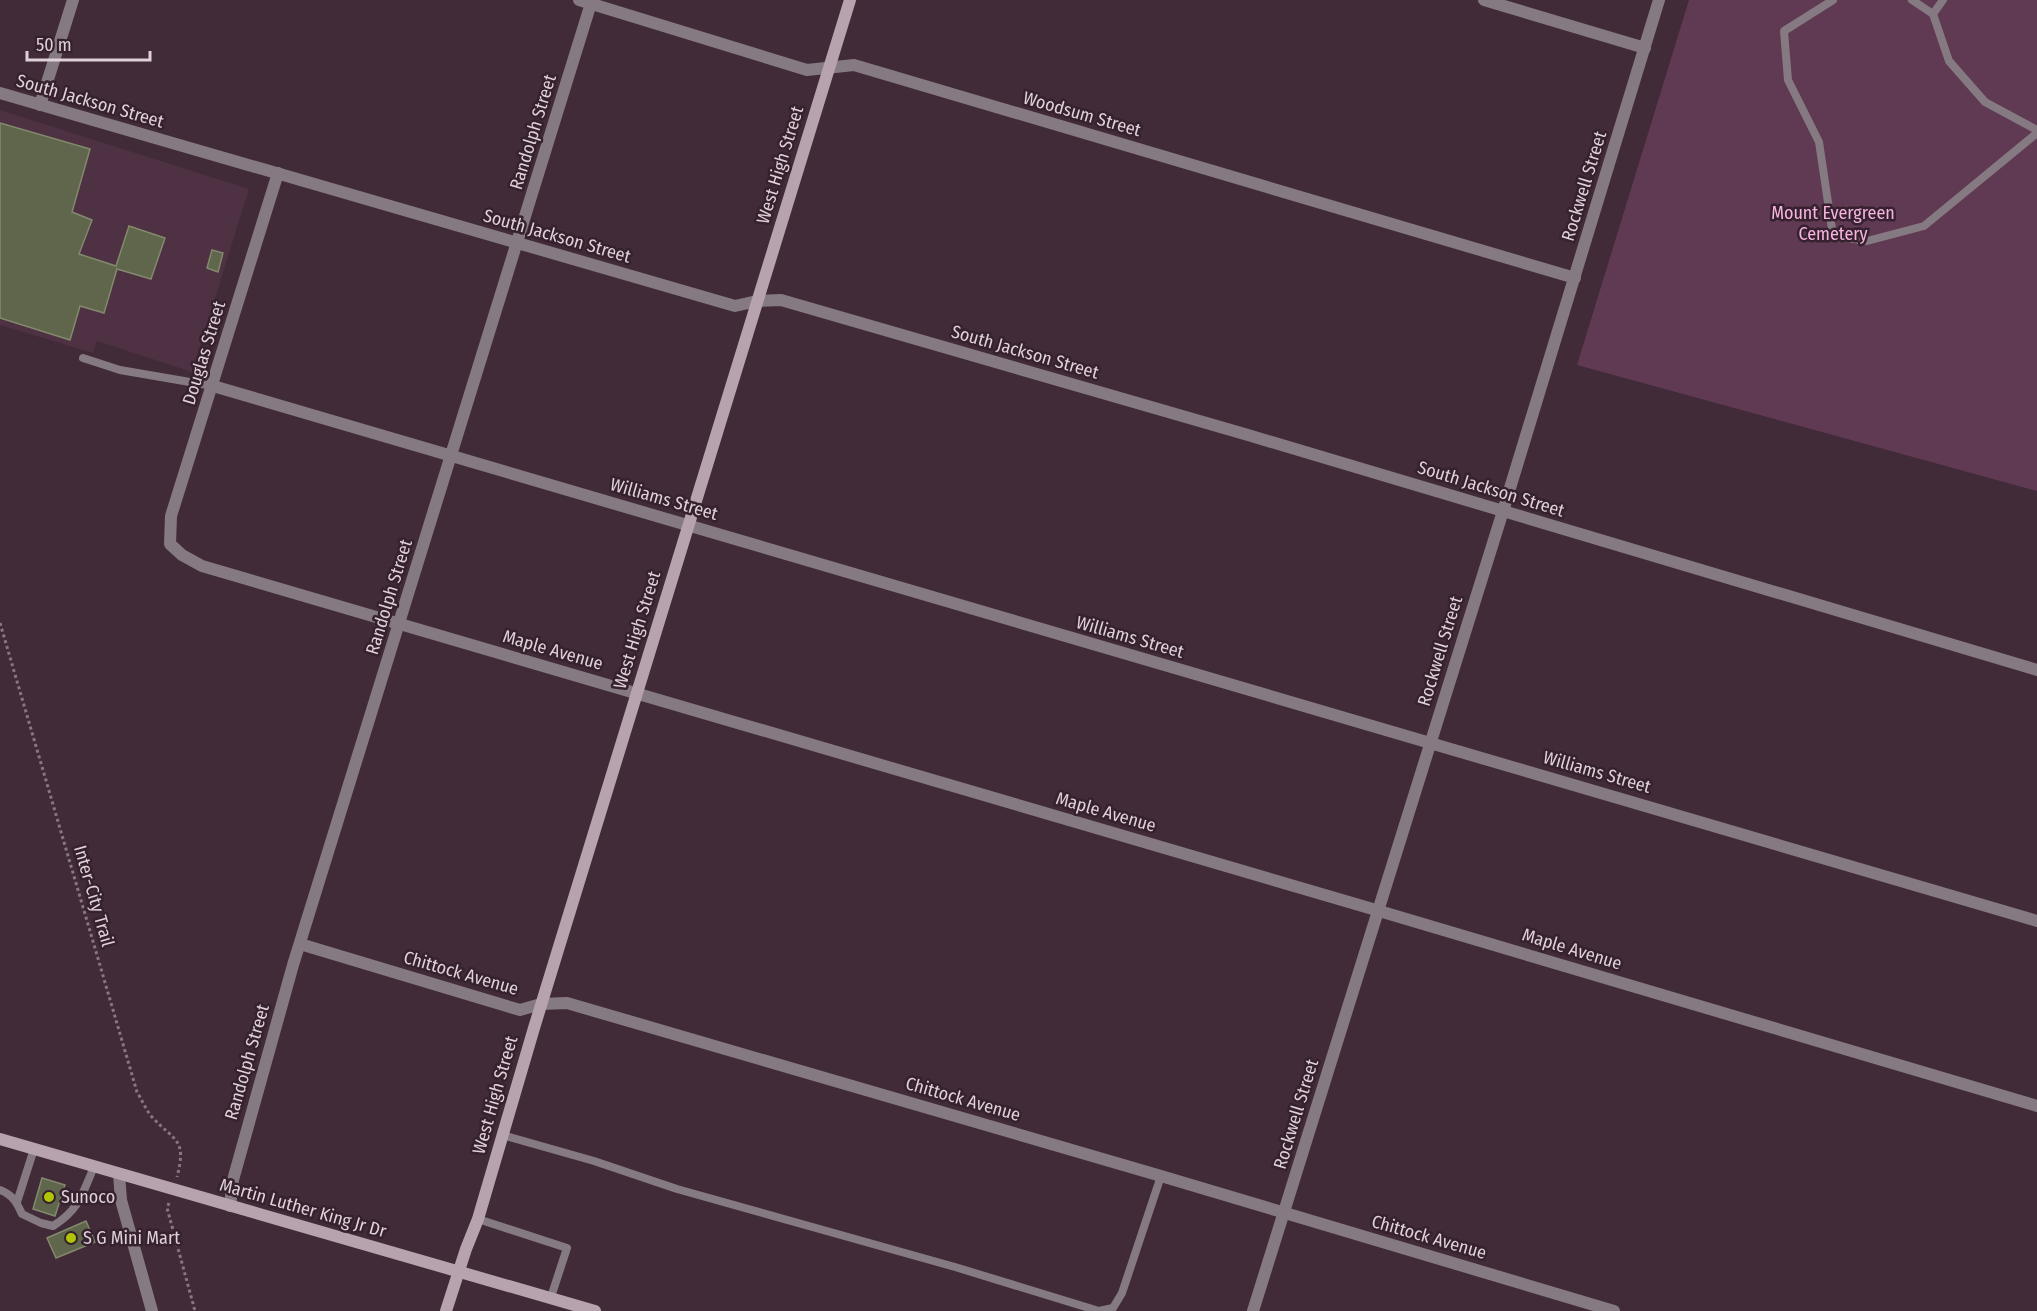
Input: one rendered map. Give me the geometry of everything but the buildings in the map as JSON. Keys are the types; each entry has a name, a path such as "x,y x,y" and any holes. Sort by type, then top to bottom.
{"street":[{"path":"40,105 73,0"},
{"name":"West High Street","path":"446,1311 478,1219 541,1004 850,0"},
{"path":"1484,0 1645,48"},
{"name":"Rockwell Street","path":"1253,1311 1503,511 1659,0"},
{"name":"Woodsum Street","path":"587,1 807,70 854,65 1575,278"},
{"name":"Randolph Street","path":"230,1206 233,1180 300,945 450,454 517,244 587,1"},
{"name":"South Jackson Street","path":"0,93 735,306 757,301 781,300 793,303 1248,435 2037,670"},
{"name":"Douglas Street","path":"170,544 171,516 278,173"},
{"name":"Williams Street","path":"213,386 2037,921"},
{"name":"Maple Avenue","path":"170,544 182,555 201,566 2037,1106"},
{"name":"Chittock Avenue","path":"300,945 520,1010 541,1004 567,1003 1614,1311"},
{"name":"Martin Luther King Jr Dr","path":"0,1139 551,1297 581,1309 596,1311"},
{"path":"119,1174 121,1200 152,1311"}],"lane":[{"path":"1833,0 1784,31 1788,80 1819,142 1833,236 1867,241 1924,226 2037,131 1985,102 1950,61 1934,14 1912,0"},
{"path":"1934,14 1942,0"},
{"path":"83,358 120,370 213,386"},
{"path":"502,1135 594,1161 677,1189 956,1267 1099,1311 1113,1308 1122,1293 1161,1176"},
{"path":"17,1202 34,1149"},
{"path":"0,1190 9,1193 17,1202 22,1214 40,1223 53,1226 76,1207 94,1167"},
{"path":"478,1219 567,1248 551,1297"}],"path":[{"name":"Inter-City Trail","path":"0,623 137,1092 152,1116 168,1130 181,1147 180,1165"},
{"path":"167,1208 195,1311"}],"shaded area":[{"path":"0,110 249,189 192,372 97,341 93,353 0,325"}],"green space":[{"name":"Mount Evergreen Cemetery","path":"1689,0 2037,0 2037,491 1577,365"}],"place":[{"name":"Sunoco","path":"49,1197"},
{"name":"S G Mini Mart","path":"71,1238"}]}
